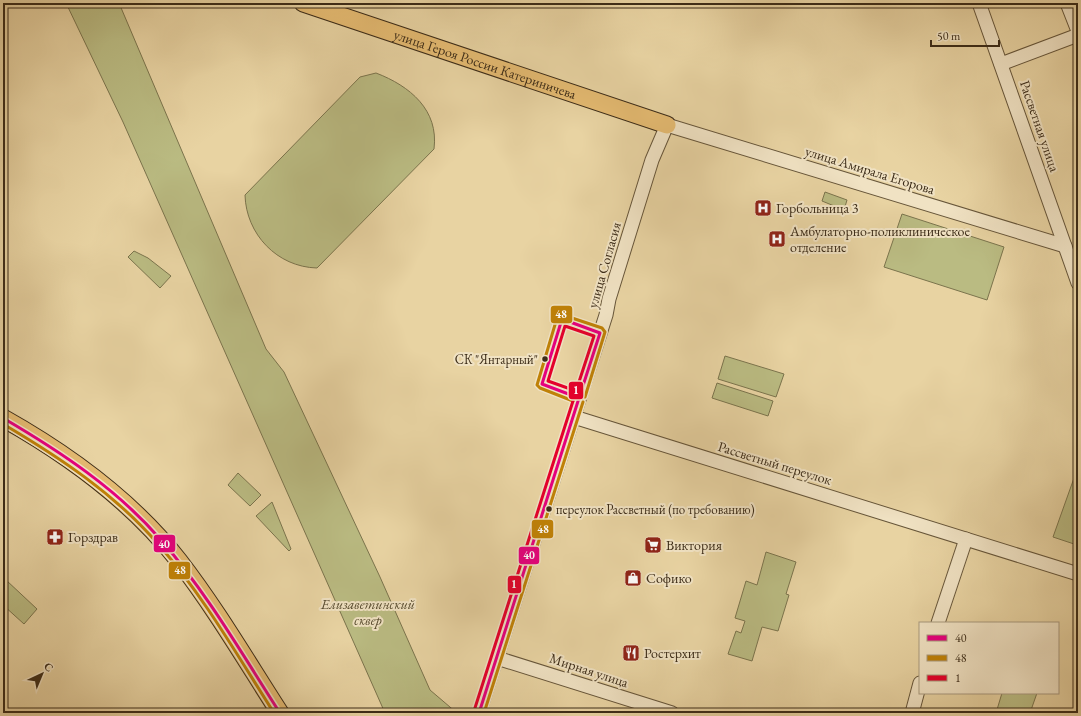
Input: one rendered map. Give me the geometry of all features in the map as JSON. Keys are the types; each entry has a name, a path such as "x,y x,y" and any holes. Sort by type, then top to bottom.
{"main road":[{"name":"улица Героя России Катериничева","path":"303,3 667,125"},
{"path":"3,418 32,434 79,466 140,517 178,560 196,584 280,713"}],"street":[{"name":"Рассветная улица","path":"979,3 1078,283"},
{"path":"1067,3 1078,31"},
{"path":"1001,64 1078,35"},
{"name":"улица Амирала Егорова","path":"667,125 1065,246"},
{"name":"улица Согласия","path":"479,713 606,315 608,299 652,160 667,125"},
{"name":"Рассветный переулок","path":"574,417 1078,574"},
{"path":"938,622 966,539"},
{"name":"Мирная улица","path":"497,658 672,713"},
{"path":"912,713 919,688"}],"green space":[{"name":"Елизаветинский сквер","path":"66,3 119,3 266,349 284,372 380,577 430,690 457,713 385,713 123,122"},
{"path":"376,73 388,78 411,92 420,101 432,122 434,149 317,268 289,262 266,246 258,235 251,223 245,195 360,77"},
{"path":"825,192 847,200 844,210 822,201"},
{"path":"902,214 1004,247 987,300 884,267"},
{"path":"134,251 148,258 171,276 160,288 128,257"},
{"path":"725,356 784,374 776,397 718,379"},
{"path":"717,383 773,401 768,416 712,398"},
{"path":"238,473 261,495 250,506 228,485"},
{"path":"1074,478 1078,480 1077,545 1053,537"},
{"path":"272,502 291,549 289,551 256,516"},
{"path":"766,552 796,562 786,594 789,595 778,631 762,627 752,661 728,654 736,631 741,633 745,621 735,618 746,581 757,585"},
{"path":"6,580 37,609 24,624 3,605 3,583"},
{"path":"1002,694 1037,694 1030,713 996,713"}],"transit line":[{"name":"48","path":"573,401 540,388 537,385 557,318 560,314 602,328 605,332 585,397"},
{"name":"40","path":"562,319 600,333 579,398 542,384 562,319"},
{"name":"1","path":"565,326 594,336 576,391 548,381 565,326"},
{"name":"40","path":"479,713 579,398"},
{"name":"1","path":"474,711 573,401"},
{"name":"48","path":"484,713 583,402"},
{"name":"40","path":"3,418 67,458 107,488 126,504 161,540 209,602 280,713"},
{"name":"48","path":"3,424 65,463 105,493 124,509 158,544 205,605 274,713"}],"place":[{"name":"Горбольница 3","path":"763,208"},
{"name":"Амбулаторно-поликлиническое отделение","path":"777,239"},
{"name":"СК \"Янтарный\"","path":"545,359"},
{"name":"переулок Рассветный (по требованию)","path":"549,509"},
{"name":"Горздрав","path":"55,537"},
{"name":"Виктория","path":"653,545"},
{"name":"Софико","path":"633,578"},
{"name":"Ростерхит","path":"631,653"}]}
